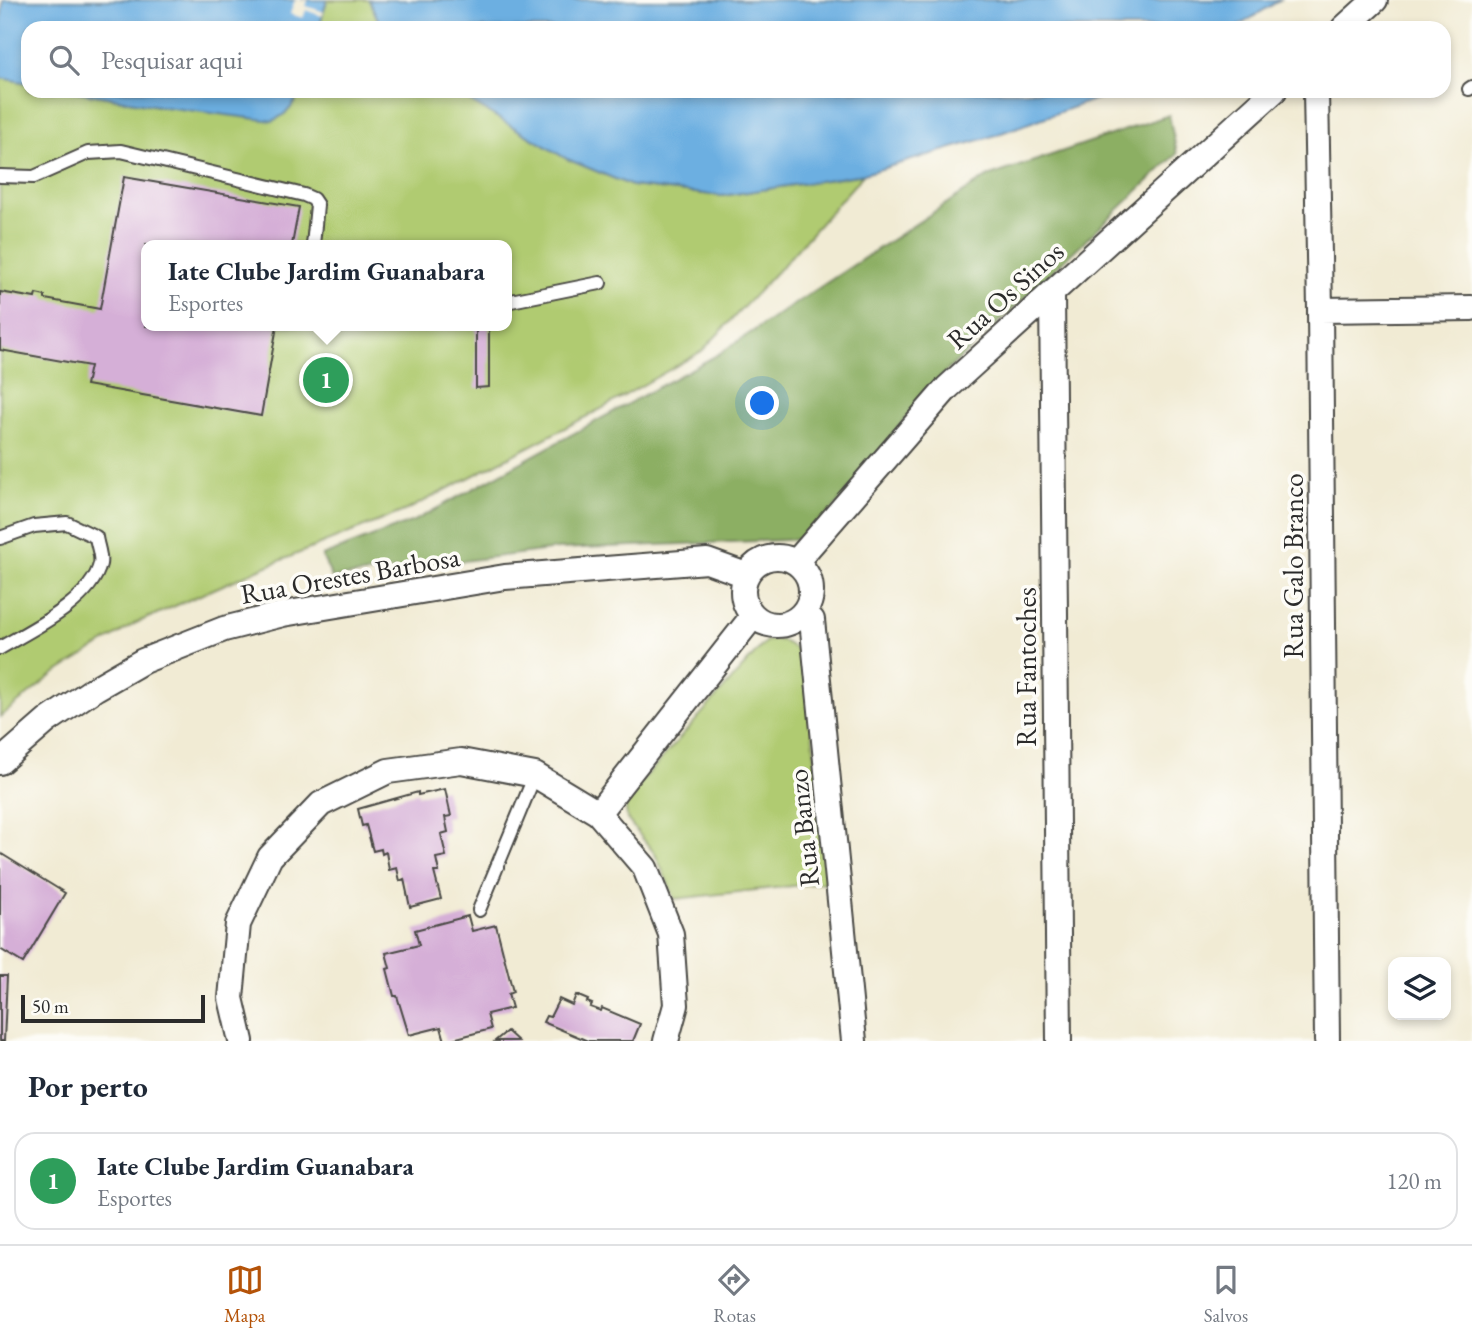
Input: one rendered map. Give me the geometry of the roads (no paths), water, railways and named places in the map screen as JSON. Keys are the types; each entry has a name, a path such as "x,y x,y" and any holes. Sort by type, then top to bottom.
{"street":[{"path":"1352,21 1375,0"},
{"name":"Rua Os Sinos","path":"796,562 947,388 1266,98"},
{"name":"Rua Galo Branco","path":"1316,98 1321,310 1327,1041"},
{"name":"Rua Fantoches","path":"1052,293 1059,1041"},
{"path":"1321,310 1472,308"},
{"path":"786,558 796,562 809,581 811,592 809,603 803,612 785,625 762,622 753,616 742,597 746,575 753,565 763,559 786,558"},
{"name":"Rua Orestes Barbosa","path":"0,762 47,721 96,688 144,661 236,626 282,614 505,577 707,561 746,575"},
{"name":"Rua Banzo","path":"803,612 812,620 854,1041"},
{"path":"598,813 753,616"},
{"path":"241,1041 231,998 238,924 270,857 321,804 388,771 461,761 535,775 598,813 645,868 671,934 676,1005 666,1041"}],"lane":[{"path":"0,176 34,177 89,153 121,151 313,199 317,205 314,240"},
{"path":"512,301 600,283"},
{"path":"0,538 34,526 68,523 96,537 101,563 89,585 65,609 0,648"},
{"path":"479,910 535,775"}],"water":[{"path":"3,0 327,0 321,21 21,21 21,82 0,78"},
{"path":"369,0 1280,0 1246,21 379,21"},
{"path":"112,98 296,98 290,109 273,121"},
{"path":"465,98 1099,98 990,137 864,174 722,196 632,186 567,159"}],"place":[{"name":"Iate Clube Jardim Guanabara","path":"326,380"}]}
